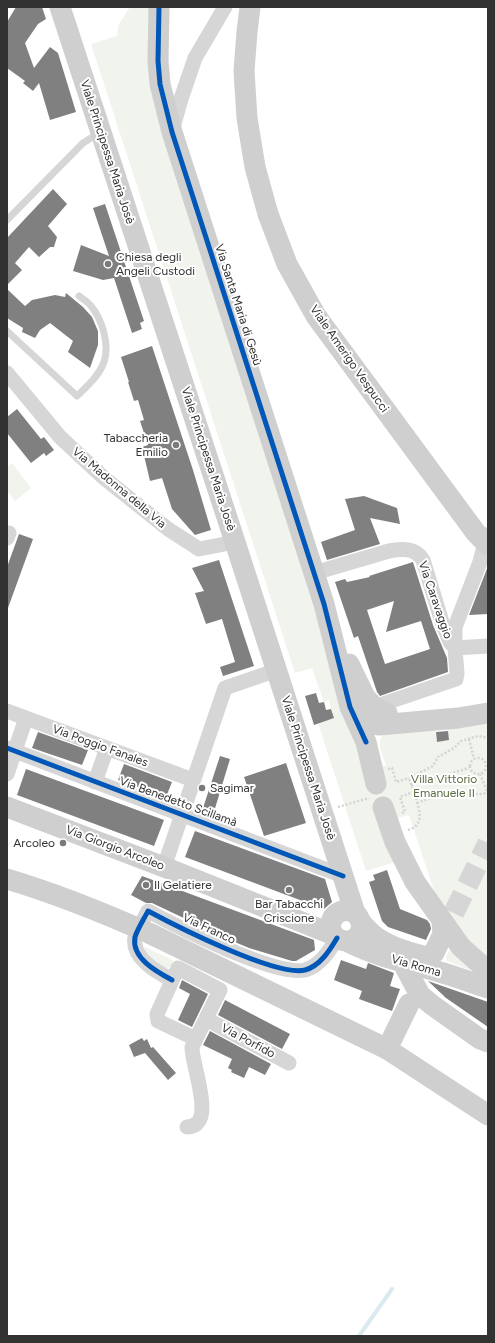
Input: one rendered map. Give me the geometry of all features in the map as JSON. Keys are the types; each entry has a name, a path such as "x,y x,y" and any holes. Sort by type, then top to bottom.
{"main road":[{"name":"Viale Principessa Maria Josè","path":"60,7 358,918"},
{"name":"Via Santa Maria di Gesù","path":"159,7 158,61 160,84 172,132 324,604"},
{"name":"Viale Amerigo Vespucci","path":"250,7 244,71 247,118 256,167 268,214 287,264 316,316 476,533 488,545"},
{"path":"324,604 350,707 362,718 374,722 488,712"},
{"path":"324,604 356,680 365,697 374,722 383,795 393,835 404,860 415,882 461,947 488,971"},
{"name":"Via Giorgio Arcoleo","path":"7,807 164,867 339,938"},
{"path":"7,879 99,911 152,934 178,966 387,1049 488,1115"},
{"path":"358,918 361,930 358,936 352,940 339,938 331,929 331,921 335,915 341,911 348,910 358,918 380,940 414,954 430,964"},
{"path":"432,1005 427,994 426,987 430,964 443,934 442,921"},
{"name":"Via Roma","path":"339,938 356,947 403,963 430,964 488,988"},
{"path":"403,963 420,995 485,1042"},
{"path":"387,1049 408,1004"}],"street":[{"path":"172,132 181,99 195,58 225,7"},
{"name":"Via Madonna della Via","path":"7,373 60,437 104,478 168,529 199,549 236,542"},
{"path":"374,722 456,679 455,627 480,562 488,532"},
{"name":"Via Caravaggio","path":"314,573 389,551 401,549 415,551 422,560 450,642 455,648 488,646"},
{"path":"164,867 225,688 277,670"},
{"name":"Via Poggio Fanales","path":"7,711 194,780"},
{"path":"7,774 11,750 26,718"},
{"path":"95,782 107,748"},
{"name":"Via Benedetto Scillamà","path":"11,750 343,876"},
{"name":"Via Franco","path":"178,966 153,968 142,959 137,951 135,944 136,936 148,911 247,957 276,967 297,971 306,970 324,957 339,938"},
{"path":"187,1127 196,1124 200,1119 202,1112 200,1088 192,1054 192,1047 196,1039 206,1019 220,990 178,966 156,1014 158,1021 196,1039"},
{"name":"Via Porfido","path":"206,1019 289,1063"}],"lane":[{"path":"7,220 83,143 101,132"},
{"path":"7,331 77,396 95,378 104,362 107,348 105,334 98,319 91,306 79,296"}],"path":[{"path":"383,795 392,768 396,782 409,778 433,766 438,757 454,748 461,741 478,736 488,738"},
{"path":"469,739 474,759"},
{"path":"474,759 482,759 487,763 484,771 480,774 472,773 469,768 470,763 474,759"},
{"path":"411,785 469,768"},
{"path":"417,803 439,795 488,793 480,774"},
{"path":"393,835 414,828 419,822 420,815 409,778"},
{"path":"383,795 405,812 400,797 413,792"},
{"path":"322,811 383,795"}],"green space":[{"name":"Villa Vittorio Emanuele II","path":"130,7 150,7 151,40 381,767 386,765 381,753 380,745 383,734 435,728 437,742 449,740 447,726 488,723 488,963 483,960 438,903 409,815 396,818 398,861 366,871 318,723 334,718 329,700 324,702 312,668 295,673 91,44 117,36 119,24"},
{"path":"12,463 31,488 15,501 7,491 7,467"},
{"path":"144,947 173,960 172,966 164,970 144,951"},
{"path":"450,949 477,973 447,961 446,956"}],"building":[{"path":"16,7 42,7 46,19 38,24 25,43 34,68 50,47 58,53 76,112 50,120 39,83 33,91 23,83 25,81 7,68 7,22"},
{"path":"53,189 67,204 48,226 57,237 54,247 50,247 39,257 29,247 15,263 22,270 7,285 7,238"},
{"path":"105,204 144,321 140,323 142,329 132,333 114,278 103,280 73,271 81,245 109,256 93,208"},
{"path":"7,289 25,306 32,300 55,295 65,297 66,293 83,307 92,317 98,331 98,345 90,368 68,352 73,341 50,323 40,330 35,338 22,332 23,328 7,318"},
{"path":"152,346 211,530 195,535 172,509 162,478 150,481 142,447 148,445 140,421 144,420 138,400 134,401 121,357"},
{"path":"17,409 41,439 44,437 54,450 46,456 44,453 31,463 7,433 7,417"},
{"path":"364,496 397,508 400,524 370,518 380,544 327,560 321,542 355,530 345,499"},
{"path":"19,534 33,539 7,608 7,567"},
{"path":"219,560 254,666 223,676 220,667 235,662 222,619 206,624 195,593 204,591 192,568"},
{"path":"413,562 433,625 447,658 448,672 380,696 377,692 358,636 354,638 335,582 345,579 347,582 370,577 369,576","holes":["394,601 386,632 421,621 430,649 385,664 367,610"]},
{"path":"488,566 488,614 469,615"},
{"path":"316,693 319,703 324,702 326,710 331,709 334,718 314,725 305,696"},
{"path":"448,731 449,740 437,742 436,732"},
{"path":"38,732 88,750 82,765 32,748"},
{"path":"220,756 230,759 213,815 202,811"},
{"path":"286,763 306,823 264,836 244,777"},
{"path":"124,764 172,782 166,797 118,780"},
{"path":"26,769 164,820 154,846 17,795"},
{"path":"195,831 325,879 332,902 324,909 185,857"},
{"path":"387,870 400,909 427,920 430,924 431,929 426,940 388,927 382,921 369,882 375,880 373,875"},
{"path":"142,876 314,940 315,950 296,961 292,961 249,948 230,940 152,903 146,903 131,895"},
{"path":"341,960 366,969 368,963 394,973 390,986 400,989 392,1011 359,999 362,991 334,980"},
{"path":"182,980 208,994 192,1027 178,1020 190,994 179,988"},
{"path":"428,981 488,1002 488,1027 446,998"},
{"path":"225,1000 290,1034 282,1049 218,1015"},
{"path":"210,1031 271,1064 265,1075 249,1067 244,1078 231,1072 232,1070 228,1068 232,1059 203,1045"},
{"path":"142,1038 144,1041 147,1039 151,1048 153,1047 176,1073 168,1080 145,1053 134,1057 129,1045"}],"waterway":[{"path":"359,1336 392,1289"}],"tunnel":[{"path":"440,941 488,843"}],"cycle path":[{"path":"159,7 158,61 160,84 172,132 324,604 350,707 366,742"},
{"path":"7,748 343,876"},
{"path":"172,980 159,973 146,963 137,951 135,937 148,911 180,928 226,949 272,966 291,970 305,970 315,965 328,952 337,938"}],"place":[{"name":"Chiesa degli Angeli Custodi","path":"108,264"},
{"name":"Tabaccheria Emilio","path":"176,445"},
{"name":"Sagimar","path":"202,788"},
{"name":"Arcoleo","path":"63,843"},
{"name":"Il Gelatiere","path":"146,885"},
{"name":"Bar Tabacchi Criscione","path":"289,890"}]}
